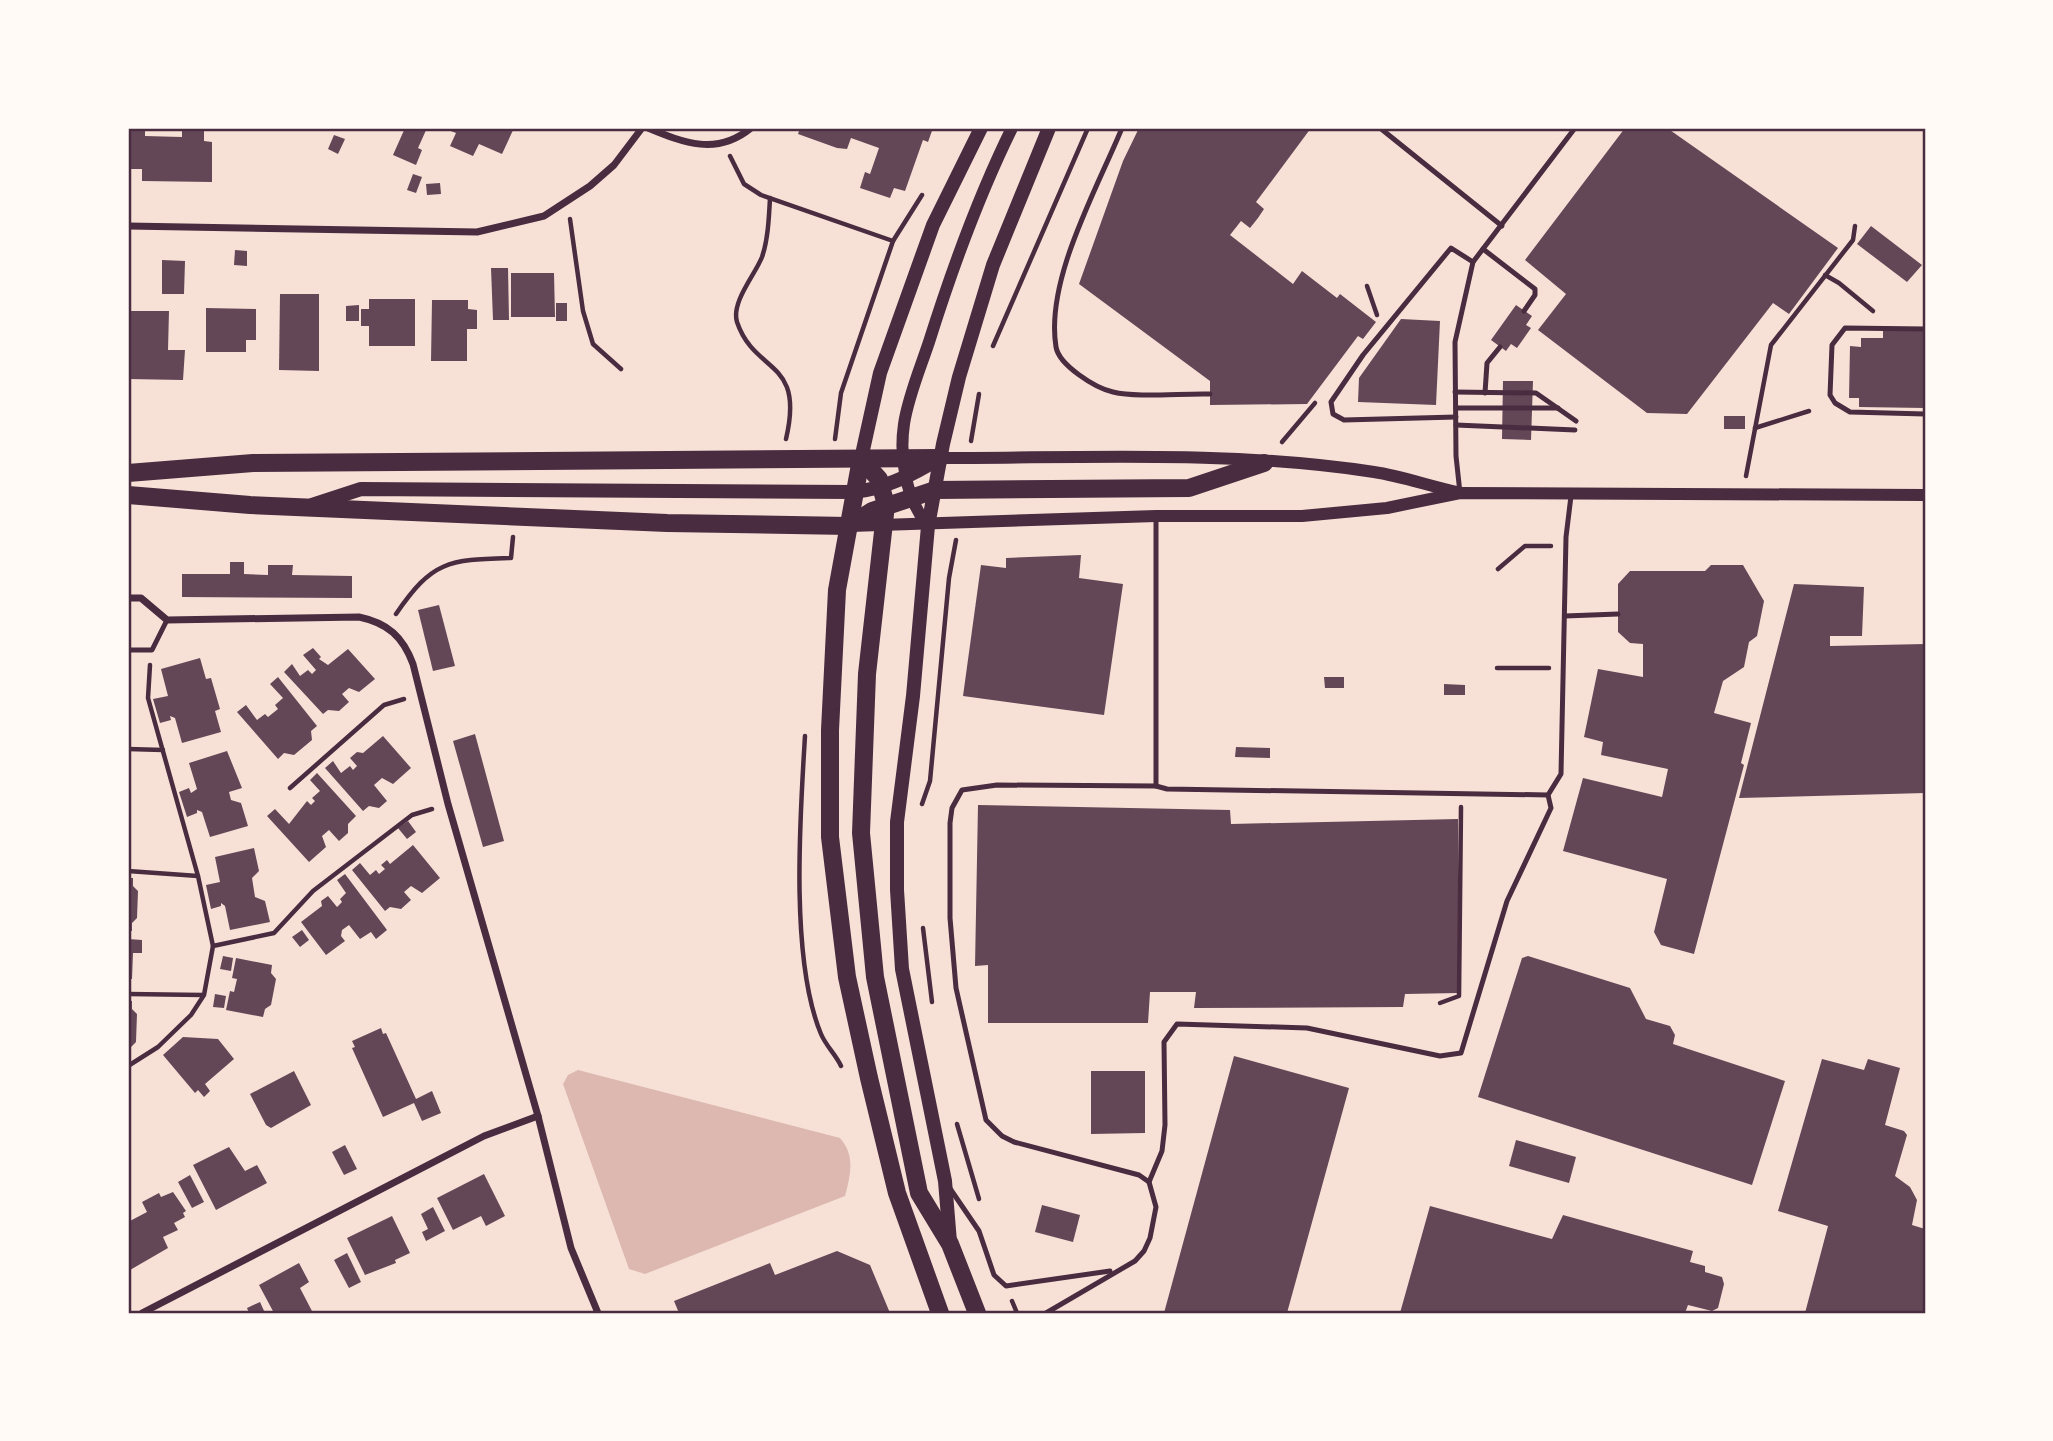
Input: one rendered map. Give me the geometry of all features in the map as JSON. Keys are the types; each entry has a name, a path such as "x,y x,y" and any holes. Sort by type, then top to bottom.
{"main road":[{"path":"940,1313 897,1193 847,977 830,837 830,730 837,590 854,492 880,373 933,225 981,128"},
{"path":"950,1244 945,1181 902,969 897,890 897,822 913,696 928,526 940,458 958,377 993,265 1046,133"},
{"path":"128,473 253,463 940,458"},
{"path":"304,507 361,489 854,492 906,477 940,458"},
{"path":"861,459 871,468 882,486 886,505 867,674 861,833 875,977 919,1192 950,1244 977,1313"},
{"path":"128,495 304,507 849,526 860,517 886,505 935,490 1189,488 1264,463"}],"street":[{"path":"128,226 477,232 544,216 614,165 642,128"},
{"path":"648,128 684,143 715,146 750,129"},
{"path":"928,526 911,496 906,477 904,425 947,285 985,185 1012,128"},
{"path":"940,458 1168,456 1375,472 1460,493"},
{"path":"849,526 928,526 1156,516 1302,516 1387,508 1460,493 1925,495"},
{"path":"128,597 141,598 166,620 359,618 388,627 399,637 409,653 572,1248 598,1313"},
{"path":"142,1313 484,1136 538,1116"}],"lane":[{"path":"1046,133 1057,128"},
{"path":"1122,128 1068,260 1056,308 1056,349 1078,376 1113,392 1210,394"},
{"path":"1380,128 1502,226"},
{"path":"1460,493 1455,342 1473,262 1575,128"},
{"path":"1456,417 1344,420 1333,414 1331,402 1363,355 1451,248 1473,262"},
{"path":"1483,249 1535,289 1535,295 1524,311"},
{"path":"1925,329 1845,328 1832,345 1830,395 1835,403 1850,412 1925,414"},
{"path":"1485,393 1487,363 1500,347"},
{"path":"1455,392 1536,393 1576,421"},
{"path":"1456,408 1558,408"},
{"path":"1456,425 1575,430"},
{"path":"1046,1313 1140,1257 1150,1238 1156,1207 1149,1182 1162,1151 1165,1125 1164,1042 1177,1024 1307,1028 1440,1056 1461,1053 1507,901 1551,808 1548,794 1561,774 1566,537 1571,492"},
{"path":"1156,516 1156,786"},
{"path":"1565,616 1618,614"},
{"path":"128,650 152,650 166,620"},
{"path":"1149,1182 1139,1175 1014,1142 1002,1136 986,1120 956,988 950,918 952,808 959,793 968,787 1156,786 1167,789 1548,794"},
{"path":"945,1181 979,1231 994,1275 1006,1286 1113,1271"}],"path":[{"path":"988,358 1088,128"},
{"path":"723,143 744,184 770,198 893,241"},
{"path":"770,198 762,256 739,303 736,320 748,341 780,373 788,387 791,402 781,460"},
{"path":"567,201 583,311 593,344 621,369"},
{"path":"1743,494 1771,345 1853,240 1854,226"},
{"path":"1825,275 1839,283 1876,314"},
{"path":"968,458 980,383"},
{"path":"1755,428 1809,411"},
{"path":"388,627 422,581 442,564 460,560 511,558 514,516"},
{"path":"919,813 930,781 948,578 960,524"},
{"path":"1498,569 1524,546 1538,546"},
{"path":"128,1066 143,1059 177,1030 204,995 213,946 198,876 148,698 152,650"},
{"path":"1497,668 1542,668"},
{"path":"290,788 384,705 419,693"},
{"path":"128,749 163,750"},
{"path":"1440,1003 1459,996 1463,791"},
{"path":"213,946 274,933 313,891 412,815 449,804"},
{"path":"128,871 198,876"},
{"path":"922,917 934,1010"},
{"path":"128,995 204,995"},
{"path":"955,1115 980,1202"},
{"path":"1006,1286 1017,1313"}],"shaded area":[{"path":"578,1070 840,1138 850,1158 845,1196 645,1274 629,1269 563,1084 568,1075"}],"building":[{"path":"405,128 427,128 418,148 422,150 416,165 393,155"},
{"path":"443,128 514,128 502,154 479,144 473,156 450,146 456,133"},
{"path":"800,128 933,128 928,142 923,140 905,191 894,188 890,198 860,188 865,172 870,174 879,148 851,138 847,149 837,148 798,134"},
{"path":"1139,128 1311,128 1256,202 1264,209 1258,218 1250,228 1241,221 1230,235 1293,284 1302,271 1337,298 1340,294 1376,322 1363,339 1358,336 1307,404 1210,405 1210,381 1079,284 1123,161"},
{"path":"1625,128 1667,128 1838,248 1789,314 1773,303 1687,414 1647,413 1538,330 1566,294 1525,260"},
{"path":"128,129 145,129 145,136 182,137 182,129 204,129 204,141 212,142 212,182 142,181 142,169 128,169"},
{"path":"334,135 345,139 338,154 328,149"},
{"path":"413,174 422,177 416,193 407,190"},
{"path":"440,183 441,194 427,195 426,184"},
{"path":"1871,226 1922,265 1907,282 1857,244"},
{"path":"235,250 247,251 247,266 234,265"},
{"path":"162,260 185,261 184,294 162,294"},
{"path":"491,268 508,268 509,320 493,320"},
{"path":"511,273 554,273 555,317 511,317"},
{"path":"280,294 319,294 319,371 279,370"},
{"path":"369,299 415,299 415,346 369,346 369,326 361,326 361,309 369,309"},
{"path":"432,300 468,300 468,309 477,310 477,329 467,329 467,361 431,361"},
{"path":"556,303 567,303 567,321 556,321"},
{"path":"359,305 359,321 346,321 346,306"},
{"path":"1516,305 1532,316 1526,325 1531,328 1517,348 1511,344 1506,351 1491,340"},
{"path":"206,308 256,309 256,340 246,340 246,352 206,352"},
{"path":"128,311 169,311 168,350 185,350 183,380 128,379"},
{"path":"1401,319 1440,321 1436,405 1358,402 1359,378"},
{"path":"1883,330 1924,331 1925,408 1859,407 1859,398 1849,398 1850,346 1861,347 1861,338 1883,338"},
{"path":"1503,381 1533,381 1531,440 1502,439"},
{"path":"1724,416 1745,416 1745,429 1724,429"},
{"path":"1081,555 1079,578 1123,584 1104,715 963,696 981,565 1006,568 1006,558"},
{"path":"230,562 244,562 244,574 268,575 268,565 293,565 292,575 352,576 352,598 182,597 182,574 230,574"},
{"path":"1711,565 1743,565 1764,601 1757,636 1749,642 1744,667 1723,681 1714,713 1751,723 1741,763 1744,765 1694,954 1661,945 1654,932 1667,879 1563,851 1583,778 1662,797 1668,769 1601,755 1603,742 1584,737 1598,669 1643,677 1643,644 1630,643 1618,632 1618,584 1630,571 1705,571"},
{"path":"1794,584 1864,587 1862,636 1830,636 1830,646 1925,644 1925,793 1739,798"},
{"path":"439,605 455,666 433,671 418,610"},
{"path":"313,648 321,657 319,659 328,665 348,649 375,679 359,692 349,688 342,694 349,702 339,711 328,710 323,714 284,672 292,664 300,676 308,670 312,674 316,670 303,655"},
{"path":"200,658 206,679 211,678 220,709 215,711 221,732 182,743 175,718 170,716 171,720 160,723 153,699 168,696 161,669"},
{"path":"278,677 317,726 311,731 312,740 294,755 284,753 278,759 237,712 246,705 257,720 265,714 268,717 278,709 275,705 283,698 270,684"},
{"path":"1324,677 1344,677 1344,688 1325,688"},
{"path":"1444,684 1465,685 1465,695 1444,695"},
{"path":"475,734 504,841 483,847 453,741"},
{"path":"383,736 411,768 393,784 382,778 374,785 387,801 379,808 369,806 363,811 325,768 333,761 341,773 350,766 353,770 357,766 350,758 357,752 363,753"},
{"path":"1236,747 1270,748 1270,758 1235,757"},
{"path":"227,751 242,788 229,792 231,800 241,803 248,826 210,837 202,812 197,810 197,813 187,817 179,792 189,788 191,793 197,789 189,763"},
{"path":"317,773 356,816 348,824 348,833 339,841 329,830 322,836 326,847 309,862 267,816 275,809 289,824 307,801 311,805 315,801 312,798 320,791 310,780"},
{"path":"978,805 1230,810 1231,824 1458,819 1459,993 1405,994 1403,1007 1194,1008 1196,992 1150,992 1148,1023 988,1023 988,965 975,966"},
{"path":"408,821 416,832 407,839 398,828"},
{"path":"413,845 440,878 422,893 411,886 404,892 411,900 401,909 390,907 385,911 352,870 360,863 370,875 376,870 379,874 385,869 381,865 387,860 390,864"},
{"path":"254,848 259,871 252,878 255,897 265,901 270,922 230,930 225,906 221,903 221,906 211,909 206,885 220,882 215,857"},
{"path":"345,874 387,930 376,939 371,932 360,939 349,925 342,930 341,936 345,941 326,955 301,922 322,906 321,901 328,896 337,907 342,902 340,899 346,893 337,880"},
{"path":"128,878 133,878 133,886 138,891 137,918 132,923 132,931 128,931"},
{"path":"302,930 309,940 300,947 292,937"},
{"path":"128,939 142,940 142,953 133,953 132,979 128,979"},
{"path":"223,956 233,958 231,971 220,969"},
{"path":"1528,956 1630,988 1646,1019 1670,1026 1675,1035 1673,1044 1785,1081 1752,1185 1478,1097 1522,958"},
{"path":"236,958 272,965 271,973 276,979 271,1005 265,1009 263,1017 226,1010 230,991 234,992 237,979 232,978"},
{"path":"215,994 226,996 224,1008 213,1007"},
{"path":"128,1001 132,1001 132,1009 137,1014 136,1042 131,1047 131,1054 128,1054"},
{"path":"381,1028 383,1034 386,1033 416,1099 432,1091 441,1113 422,1121 414,1103 383,1117 352,1048 355,1047 352,1041"},
{"path":"183,1037 218,1039 234,1059 205,1084 210,1091 204,1097 198,1090 195,1093 163,1055"},
{"path":"1234,1056 1349,1088 1287,1313 1164,1313"},
{"path":"1822,1059 1864,1070 1868,1059 1900,1068 1885,1125 1904,1131 1907,1135 1895,1176 1910,1187 1917,1200 1912,1225 1925,1229 1925,1313 1805,1313 1828,1226 1778,1211"},
{"path":"294,1071 311,1105 271,1128 266,1125 250,1094"},
{"path":"1091,1071 1145,1071 1145,1133 1091,1134"},
{"path":"1516,1140 1576,1157 1569,1183 1509,1166"},
{"path":"345,1145 357,1169 344,1175 332,1152"},
{"path":"229,1147 245,1171 257,1165 267,1183 216,1210 193,1165"},
{"path":"484,1174 505,1216 486,1226 481,1216 453,1230 437,1198"},
{"path":"190,1175 204,1202 192,1208 178,1182"},
{"path":"173,1192 186,1211 183,1213 185,1217 174,1223 178,1230 163,1237 168,1248 130,1270 128,1222 147,1212 142,1202 159,1193 161,1197"},
{"path":"1042,1205 1080,1215 1073,1242 1035,1232"},
{"path":"1430,1206 1552,1239 1563,1215 1693,1251 1690,1262 1705,1266 1705,1272 1722,1277 1724,1284 1718,1308 1712,1311 1688,1305 1685,1313 1400,1313"},
{"path":"433,1207 445,1231 426,1241 422,1232 428,1229 421,1214"},
{"path":"392,1216 410,1253 395,1260 396,1263 365,1275 347,1238"},
{"path":"837,1251 870,1265 890,1313 679,1313 674,1301 770,1263 775,1275"},
{"path":"347,1253 361,1282 349,1288 334,1260"},
{"path":"299,1263 309,1282 300,1288 313,1313 274,1313 259,1285"},
{"path":"260,1302 265,1313 249,1313 247,1308"}]}
